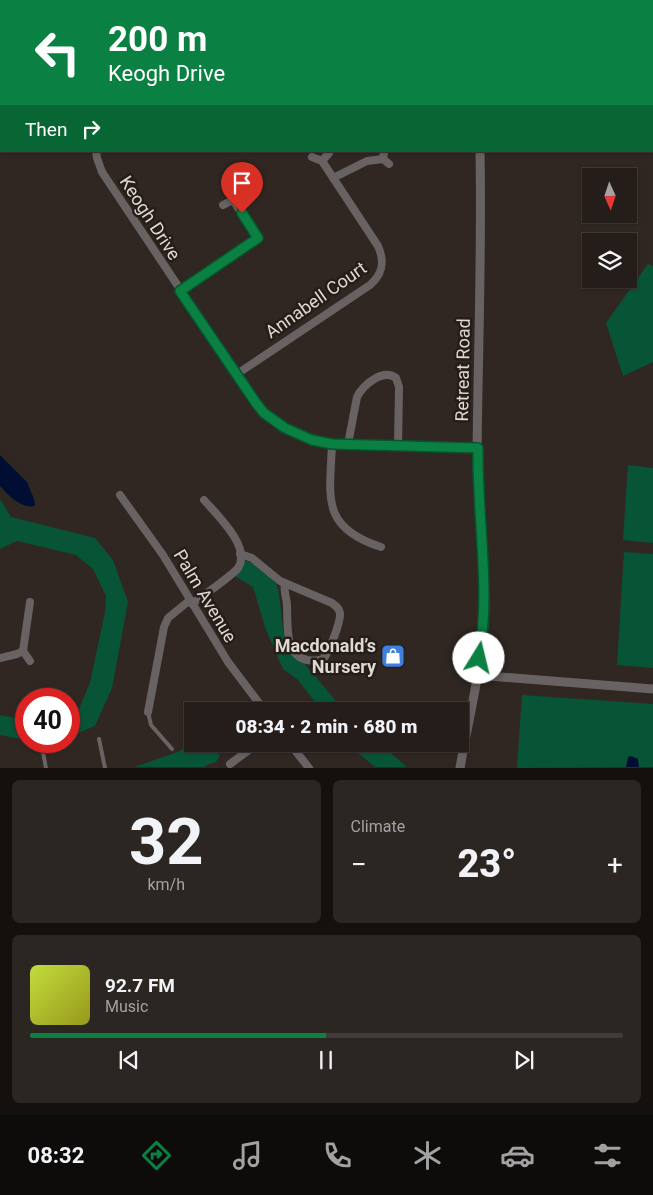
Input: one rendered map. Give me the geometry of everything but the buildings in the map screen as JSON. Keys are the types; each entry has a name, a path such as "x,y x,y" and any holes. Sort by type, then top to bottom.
{"street":[{"name":"Keogh Drive","path":"96,152 102,172 180,291 256,403 274,421 297,434 332,444 478,448"},
{"name":"Retreat Road","path":"460,768 483,636 485,586 478,496 481,285 480,152"},
{"path":"322,162 329,153"},
{"name":"Annabell Court","path":"237,374 370,286 380,275 382,256 378,246 322,162 312,157"},
{"path":"333,178 367,161 385,159"},
{"path":"223,205 234,200 240,193"},
{"path":"180,291 258,238 234,200"},
{"path":"348,444 355,405 360,391 380,376 389,374 396,378 399,387 398,446"},
{"path":"332,444 331,499 333,512 339,522 352,534 381,548"},
{"name":"Palm Avenue","path":"120,495 164,555 228,662 258,702"},
{"path":"148,712 164,627 168,618 235,571 240,564 240,554 234,535 204,500"},
{"path":"240,554 252,558 276,578 332,603 339,609 340,617 328,652 323,659 310,660 299,657 293,652 286,622 285,583"},
{"path":"30,602 23,651 30,660"},
{"path":"0,658 23,651"},
{"path":"476,675 653,689"},
{"path":"230,764 246,752"},
{"path":"296,752 309,768"}],"lane":[{"path":"148,712 151,725 172,749"},
{"path":"99,739 105,768"},
{"path":"43,753 46,768"}],"green space":[{"path":"648,264 653,266 653,362 623,376 606,323 631,288 637,288 637,279"},
{"path":"628,465 653,468 653,543 623,540"},
{"path":"0,499 11,517 95,538 113,560 128,602 112,688 95,726 80,732 80,707 90,683 105,612 106,596 93,569 76,555 17,541 0,549"},
{"path":"624,552 653,554 653,668 617,665"},
{"path":"248,561 269,576 275,583 279,596 285,640 289,649 295,657 304,663 337,702 315,702 298,680 283,669 266,630 253,587 235,576 243,562"},
{"path":"522,695 653,704 653,767 517,768"},
{"path":"0,715 15,718 15,738 0,735"},
{"path":"184,748 184,752 216,752 220,755 216,762 204,767 135,767 180,751"},
{"path":"357,752 385,752 387,754 389,752 407,767 375,767"}],"water":[{"path":"0,455 27,482 35,506 20,503 0,486"},
{"path":"631,756 638,759 639,767 626,767 628,757"}],"place":[{"name":"Macdonald’s Nursery","path":"393,656"}],"route":[{"path":"242,213 258,238 180,291 264,413 297,434 312,440 332,444 478,448 478,496 485,586 483,636 479,658"}]}
